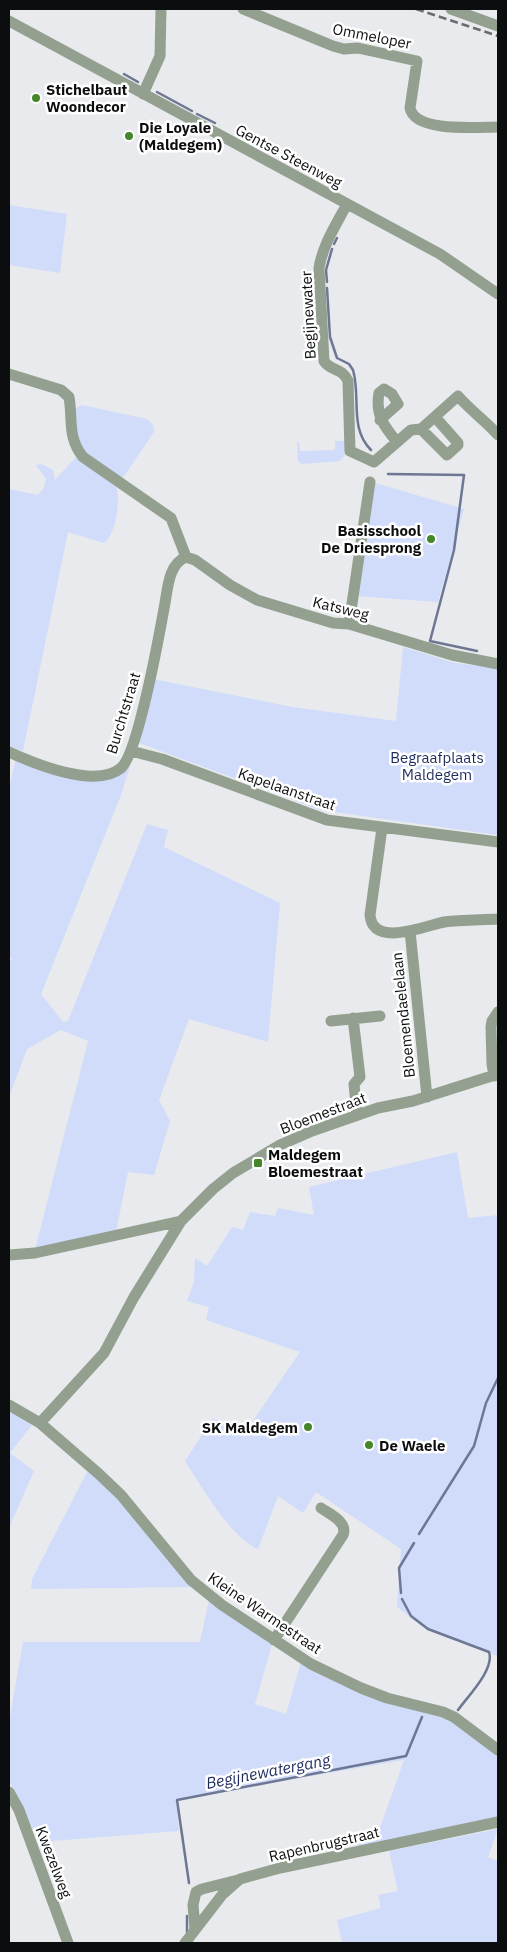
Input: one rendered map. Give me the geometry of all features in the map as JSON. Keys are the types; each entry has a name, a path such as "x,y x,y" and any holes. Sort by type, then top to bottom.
{"street":[{"path":"143,94 160,56 161,9"},
{"name":"Ommeloper","path":"243,9 333,46 344,49 358,48 417,61 410,108 418,120 448,127 498,127"},
{"path":"451,9 498,26"},
{"name":"Gentse Steenweg","path":"9,23 440,254 498,294"},
{"name":"Begijnewater","path":"347,204 321,254 319,268 324,361 328,367 340,370 346,375 348,381 350,451 374,462 397,442"},
{"path":"9,374 61,390 69,397 71,433 78,451 83,457 171,518 186,557"},
{"path":"380,420 397,442 411,430 421,429 458,396 473,412 483,417 498,435"},
{"path":"421,429 447,455 458,443 435,417"},
{"path":"349,624 370,482"},
{"name":"Katsweg","path":"186,557 195,560 230,585 257,600 332,622 349,624 452,655 498,664"},
{"name":"Burchtstraat","path":"9,752 76,775 89,777 102,776 115,771 128,761 152,669 169,584 174,567 179,560 186,557"},
{"name":"Kapelaanstraat","path":"131,751 162,759 327,820 498,842"},
{"name":"Bloemendaelelaan","path":"382,828 371,921 378,930 385,932 410,931 444,922 498,919"},
{"name":"Bloemendaelelaan","path":"410,931 427,1096"},
{"path":"496,1075 492,1064 491,1027 492,1021 498,1012"},
{"path":"331,1021 380,1016"},
{"path":"353,1018 360,1077 354,1084 357,1116"},
{"name":"Bloemestraat","path":"40,1423 104,1353 134,1297 181,1221 213,1189 233,1173 312,1131 496,1075"},
{"path":"9,1255 35,1253 181,1221"},
{"name":"Kleine Warmestraat","path":"9,1405 40,1423 121,1495 191,1580 222,1604 311,1664 386,1698 443,1712 454,1717 498,1750"},
{"path":"274,1640 343,1535 344,1528 340,1522 321,1508"},
{"name":"Kwezelweg","path":"9,1792 19,1810 68,1943"},
{"name":"Rapenbrugstraat","path":"185,1943 227,1889 242,1879 280,1868 498,1822"},
{"path":"195,1929 193,1905 196,1892 220,1883 242,1879"}],"green space":[{"path":"9,205 67,214 60,273 9,265"},
{"path":"82,405 147,419 153,425 154,432 122,479 87,455 77,440 76,408"},
{"path":"335,441 347,441 346,454 340,461 302,464 298,461 297,442 299,442 300,451 335,450"},
{"path":"76,457 116,486 118,507 112,532 104,543 68,532 23,751 9,746 9,489 38,495 44,488 46,479 36,465 42,464 53,470 55,480"},
{"path":"372,482 464,509 438,602 355,596"},
{"name":"Begraafplaats Maldegem","path":"403,647 455,663 498,668 498,835 320,810 139,743 153,679 292,707 396,721"},
{"path":"16,758 56,772 123,770 130,766 121,795 41,994 63,1022 68,1021 147,824 168,830 164,847 280,903 268,1042 189,1019 159,1100 170,1121 154,1175 128,1172 116,1232 35,1250 88,1041 61,1030 27,1049 9,1097 9,961 12,960 9,955 9,789"},
{"name":"De Waele","path":"457,1152 468,1218 498,1215 498,1657 472,1644 427,1630 397,1607 401,1549 316,1492 303,1513 278,1496 258,1549 237,1534 227,1523 185,1461 213,1418 244,1434 300,1352 206,1320 209,1307 187,1301 194,1282 195,1258 207,1266 232,1227 243,1230 250,1212 275,1216 278,1208 314,1215 309,1187"},
{"path":"9,1410 32,1425 10,1453 34,1471 9,1528"},
{"path":"88,1470 121,1502 192,1587 31,1589 32,1579"},
{"path":"209,1600 272,1644 255,1704 286,1714 301,1662 432,1712 453,1722 498,1756 498,1819 358,1847 357,1842 376,1839 404,1760 176,1799 179,1831 39,1842 9,1780 9,1723 23,1642 200,1642"},
{"path":"498,1829 488,1857 498,1861 498,1943 342,1943 337,1920 381,1908 378,1895 398,1891 389,1851"}],"waterway":[{"name":"Begijnewatergang","path":"124,74 138,82"},
{"name":"Begijnewatergang","path":"157,92 192,111"},
{"name":"Begijnewatergang","path":"197,114 215,123"},
{"name":"Begijnewatergang","path":"334,244 337,238"},
{"name":"Begijnewatergang","path":"327,282 326,270 332,249"},
{"name":"Begijnewatergang","path":"327,288 330,337 337,358 349,364 353,370 360,432 371,450"},
{"name":"Begijnewatergang","path":"388,474 464,475 454,550 430,641 477,651"},
{"name":"Begijnewatergang","path":"419,1534 474,1446 486,1403 498,1378"},
{"name":"Begijnewatergang","path":"401,1593 399,1568 414,1543"},
{"name":"Begijnewatergang","path":"402,1599 411,1616 428,1629 489,1652 490,1659 484,1674 458,1710"},
{"name":"Begijnewatergang","path":"189,1883 177,1800 406,1756 422,1717"},
{"name":"Begijnewatergang","path":"187,1916 187,1932"}],"railway":[{"path":"416,9 498,36"}],"place":[{"name":"Stichelbaut Woondecor","path":"36,98"},
{"name":"Die Loyale (Maldegem)","path":"129,136"},
{"name":"Basisschool De Driesprong","path":"431,539"},
{"name":"Maldegem Bloemestraat","path":"258,1163"},
{"name":"SK Maldegem","path":"308,1427"},
{"name":"De Waele","path":"369,1445"}]}
